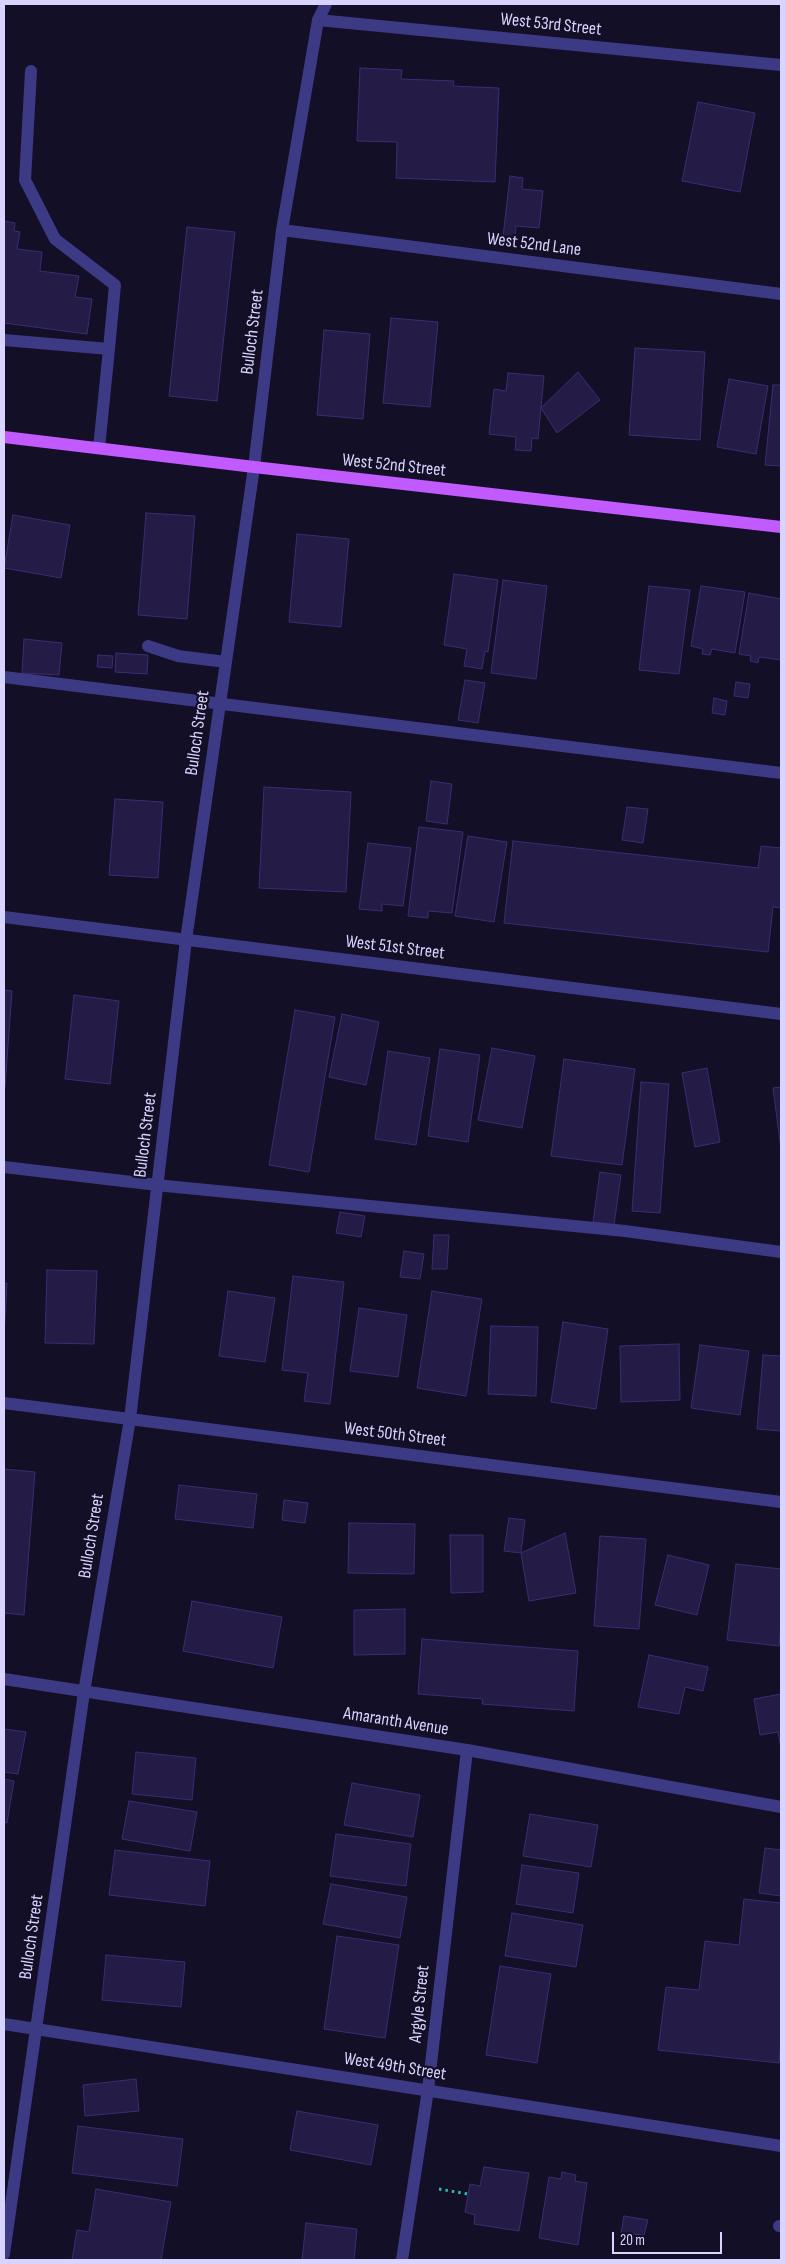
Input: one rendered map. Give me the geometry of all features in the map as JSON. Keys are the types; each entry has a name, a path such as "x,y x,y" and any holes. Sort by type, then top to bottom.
{"main road":[{"name":"West 52nd Street","path":"4,437 254,468 781,526"}],"street":[{"name":"Bulloch Street","path":"4,2254 84,1692 130,1418 186,940 254,468 282,230 318,20 326,4"},
{"name":"West 53rd Street","path":"318,20 781,65"},
{"path":"31,71 25,180 55,239 115,285 100,448"},
{"name":"West 52nd Lane","path":"282,230 781,294"},
{"path":"4,340 109,349"},
{"path":"148,646 178,656 226,662"},
{"path":"4,677 781,773"},
{"name":"West 51st Street","path":"4,917 781,1014"},
{"path":"4,1167 625,1231 781,1252"},
{"name":"West 50th Street","path":"4,1403 781,1502"},
{"name":"Amaranth Avenue","path":"4,1679 467,1750 781,1806"},
{"name":"Argyle Street","path":"402,2260 428,2090 467,1750"},
{"name":"West 49th Street","path":"4,2024 781,2146"}],"building":[{"path":"360,68 402,70 401,79 454,81 453,86 499,88 495,182 396,178 397,142 357,141"},
{"path":"698,102 755,113 740,192 682,181"},
{"path":"510,176 523,178 522,189 543,191 539,228 516,226 515,239 503,237"},
{"path":"4,221 15,223 14,231 20,232 17,249 42,252 40,271 79,276 75,297 92,299 87,334 4,323"},
{"path":"187,227 235,232 217,401 169,396"},
{"path":"391,318 438,322 430,407 383,403"},
{"path":"324,330 370,334 363,419 317,415"},
{"path":"635,348 705,352 700,440 629,435"},
{"path":"578,372 600,400 557,433 541,408"},
{"path":"508,373 544,376 538,439 532,438 531,451 515,450 516,437 489,434 494,389 506,391"},
{"path":"729,379 768,386 756,454 717,447"},
{"path":"773,385 781,385 781,466 765,465"},
{"path":"146,513 195,516 187,619 138,615"},
{"path":"13,515 70,525 61,578 4,568"},
{"path":"297,534 349,539 341,627 289,622"},
{"path":"454,574 498,580 488,652 485,651 482,669 464,666 467,649 444,645"},
{"path":"503,580 547,586 536,679 491,673"},
{"path":"649,586 690,590 679,674 639,670"},
{"path":"701,586 745,592 735,653 712,649 710,655 702,654 703,649 691,646"},
{"path":"749,593 781,599 781,660 759,657 758,663 750,661 751,656 739,654"},
{"path":"24,639 62,643 59,675 22,673"},
{"path":"116,653 148,655 147,674 115,672"},
{"path":"98,655 113,656 112,668 97,667"},
{"path":"465,680 485,683 478,723 458,720"},
{"path":"736,682 750,684 748,698 734,696"},
{"path":"714,698 727,701 725,715 712,713"},
{"path":"431,781 452,784 447,824 426,821"},
{"path":"264,787 351,792 346,892 259,888"},
{"path":"115,799 163,802 158,878 109,875"},
{"path":"627,807 648,809 643,843 622,840"},
{"path":"419,827 463,832 452,913 428,911 428,918 408,916"},
{"path":"468,836 507,842 494,922 455,916"},
{"path":"513,841 758,868 761,846 781,848 781,908 773,907 768,952 504,923"},
{"path":"368,843 411,848 403,906 382,904 382,911 359,909"},
{"path":"4,990 12,991 5,1087 4,1087"},
{"path":"74,995 119,1001 110,1084 65,1079"},
{"path":"295,1010 335,1017 309,1172 269,1165"},
{"path":"342,1014 379,1022 366,1085 329,1077"},
{"path":"492,1048 535,1056 522,1128 478,1120"},
{"path":"440,1049 480,1055 468,1142 428,1136"},
{"path":"388,1051 430,1058 416,1145 375,1139"},
{"path":"564,1059 635,1069 622,1165 551,1156"},
{"path":"707,1068 720,1142 695,1147 682,1073"},
{"path":"641,1082 669,1084 660,1213 632,1211"},
{"path":"781,1087 781,1149 773,1088"},
{"path":"600,1172 621,1175 614,1225 593,1222"},
{"path":"340,1212 365,1216 361,1237 336,1233"},
{"path":"434,1235 449,1235 447,1269 432,1269"},
{"path":"404,1251 424,1254 420,1279 400,1277"},
{"path":"47,1270 97,1271 94,1344 45,1343"},
{"path":"293,1276 344,1282 330,1404 304,1401 308,1373 282,1370"},
{"path":"4,1283 7,1283 4,1336"},
{"path":"228,1291 275,1298 265,1362 219,1356"},
{"path":"432,1291 482,1299 466,1396 417,1388"},
{"path":"359,1308 407,1315 398,1377 350,1371"},
{"path":"563,1322 608,1329 596,1409 551,1402"},
{"path":"491,1326 538,1327 536,1396 488,1394"},
{"path":"679,1344 680,1400 621,1402 620,1346"},
{"path":"700,1345 749,1351 740,1415 691,1408"},
{"path":"763,1355 781,1356 781,1431 757,1429"},
{"path":"4,1469 35,1472 24,1615 4,1613"},
{"path":"179,1485 257,1494 253,1528 175,1519"},
{"path":"284,1500 308,1503 305,1523 282,1520"},
{"path":"509,1518 525,1520 521,1553 504,1551"},
{"path":"349,1523 415,1524 414,1574 348,1573"},
{"path":"565,1533 576,1593 529,1601 521,1553"},
{"path":"450,1535 483,1535 483,1592 451,1593"},
{"path":"600,1536 646,1539 639,1629 594,1626"},
{"path":"668,1555 709,1565 697,1615 655,1605"},
{"path":"736,1564 781,1569 779,1646 727,1640"},
{"path":"192,1601 282,1617 273,1668 183,1651"},
{"path":"405,1609 405,1654 354,1655 354,1610"},
{"path":"422,1639 578,1651 574,1711 482,1704 483,1699 418,1694"},
{"path":"649,1655 708,1667 703,1691 685,1687 679,1714 638,1707"},
{"path":"781,1694 781,1748 778,1732 760,1735 754,1699"},
{"path":"4,1729 26,1732 18,1774 4,1772"},
{"path":"136,1752 196,1758 192,1800 132,1794"},
{"path":"4,1779 14,1781 7,1823 4,1822"},
{"path":"352,1783 420,1795 413,1837 344,1825"},
{"path":"129,1801 197,1812 190,1851 122,1839"},
{"path":"530,1814 598,1825 591,1867 523,1856"},
{"path":"336,1834 411,1844 406,1886 330,1876"},
{"path":"765,1848 781,1850 781,1896 759,1893"},
{"path":"115,1850 210,1861 205,1906 109,1895"},
{"path":"522,1865 579,1873 573,1913 516,1904"},
{"path":"331,1884 407,1897 400,1938 323,1924"},
{"path":"744,1899 781,1903 781,2040 779,2063 658,2050 666,1987 699,1990 705,1941 739,1945"},
{"path":"512,1913 583,1925 576,1967 505,1956"},
{"path":"337,1936 399,1945 385,2038 324,2029"},
{"path":"106,1955 185,1962 181,2007 102,2000"},
{"path":"500,1966 551,1974 537,2063 486,2055"},
{"path":"136,2079 139,2111 85,2116 83,2085"},
{"path":"297,2111 378,2125 371,2165 290,2150"},
{"path":"78,2126 183,2139 177,2186 72,2173"},
{"path":"484,2167 529,2173 519,2231 474,2224 475,2215 465,2212 470,2184 480,2186"},
{"path":"562,2172 576,2175 575,2181 587,2183 578,2245 539,2238 549,2177 561,2179"},
{"path":"96,2189 171,2202 161,2260 72,2260 77,2230 89,2232"},
{"path":"624,2216 648,2220 644,2235 621,2233"},
{"path":"306,2223 357,2229 354,2260 302,2260"}]}
